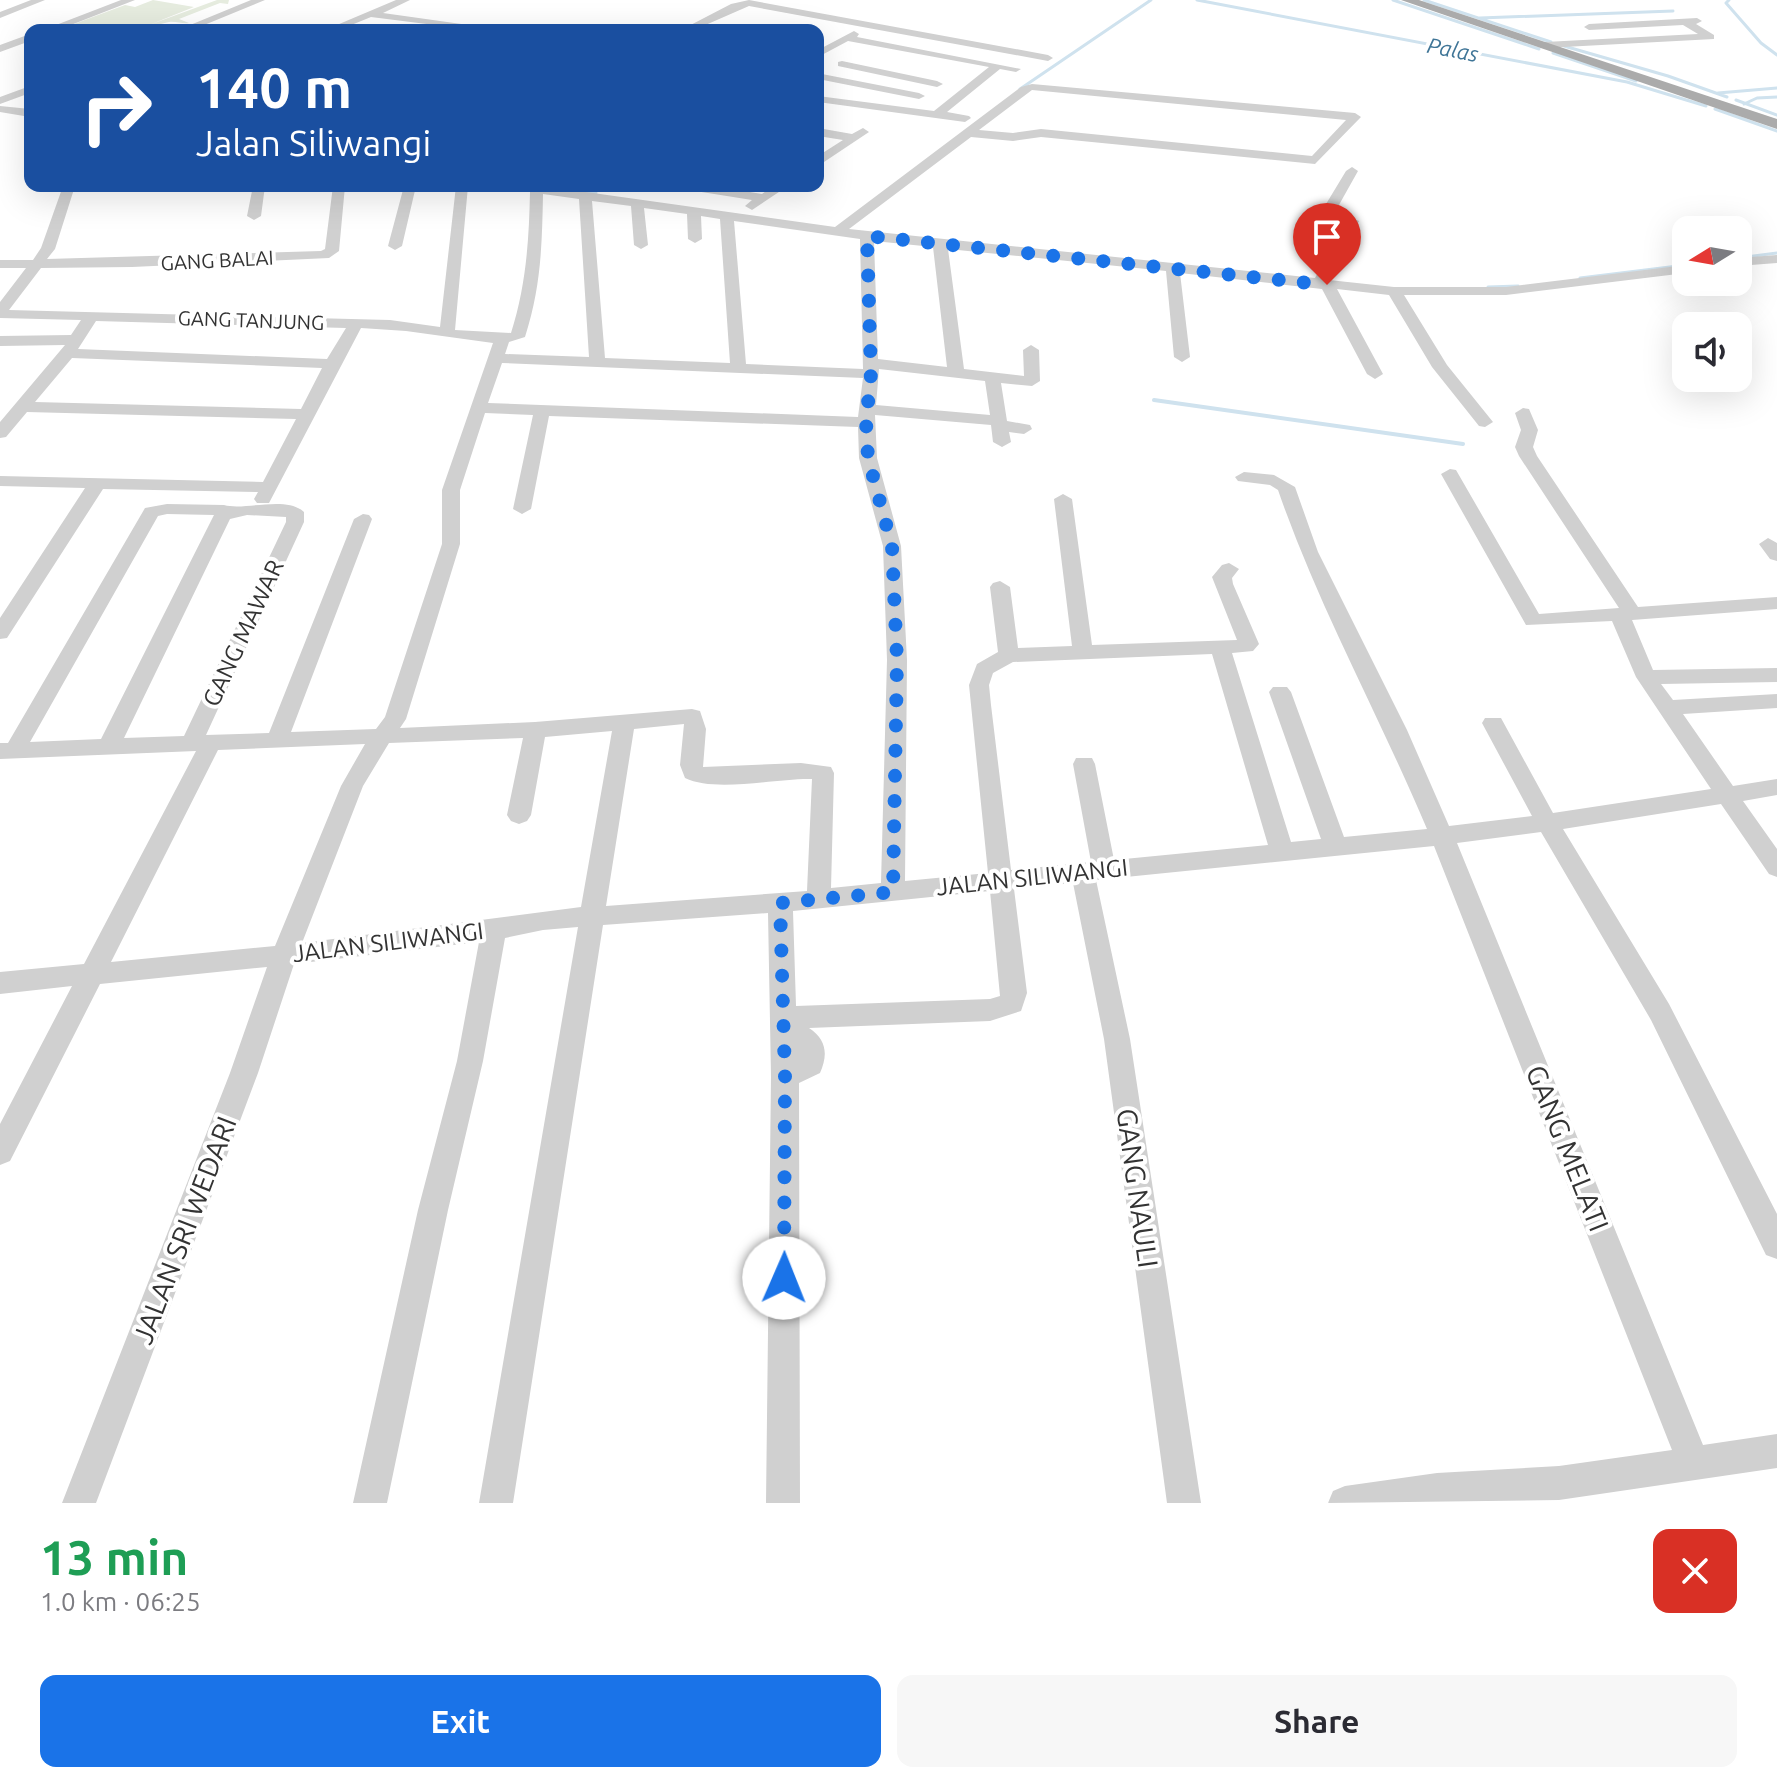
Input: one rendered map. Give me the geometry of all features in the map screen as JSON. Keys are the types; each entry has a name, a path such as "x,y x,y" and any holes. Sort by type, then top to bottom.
{"main road":[{"path":"1407,0 1777,124"}],"street":[{"path":"0,15 40,0"},
{"path":"64,24 130,0"},
{"path":"198,24 260,0"},
{"path":"345,24 405,0"},
{"path":"698,24 735,6 749,3 1048,58"},
{"path":"370,14 451,24"},
{"path":"1575,18 1608,42"},
{"path":"1589,27 1699,21"},
{"path":"1545,45 1710,37 1685,22"},
{"path":"824,51 851,36 1016,69"},
{"path":"0,49 24,39"},
{"path":"824,78 876,43"},
{"path":"951,57 971,44"},
{"path":"858,55 899,62"},
{"path":"902,108 971,61"},
{"path":"842,64 945,78"},
{"path":"937,114 998,66"},
{"path":"824,83 919,96"},
{"path":"824,84 902,108"},
{"path":"840,230 1025,89 1032,87 1355,117 1315,160 1041,133 1013,137 968,133"},
{"path":"0,101 24,91"},
{"path":"824,100 965,118"},
{"path":"0,109 24,112"},
{"path":"824,132 859,135 824,158"},
{"path":"1323,285 1352,221 1327,214 1352,171"},
{"path":"0,313 48,249 67,192"},
{"path":"254,216 258,192"},
{"name":"GANG BALAI","path":"35,266 324,255 332,251 338,192"},
{"path":"395,246 408,192"},
{"path":"447,332 461,192"},
{"path":"498,348 517,337 530,297 535,264 537,192"},
{"path":"564,192 700,211"},
{"path":"585,192 867,236 1394,291 1506,291 1672,271"},
{"path":"599,196 608,192"},
{"path":"726,192 764,198"},
{"path":"745,211 773,192"},
{"path":"597,362 599,196"},
{"path":"637,202 641,245"},
{"path":"695,239 700,211"},
{"path":"728,215 738,368"},
{"path":"867,236 870,368 868,458 892,546 897,689 893,892"},
{"path":"940,244 956,372"},
{"path":"1752,261 1777,259"},
{"path":"0,264 35,266"},
{"path":"1173,270 1182,357"},
{"path":"1323,285 1375,374"},
{"path":"1394,291 1440,367 1485,422"},
{"name":"GANG TANJUNG","path":"0,313 356,324 447,332 498,348 597,362 738,368 870,368 956,372 1032,381 1031,350"},
{"path":"0,433 71,347 91,316"},
{"path":"223,515 258,510 305,414 356,324"},
{"path":"0,341 332,364"},
{"name":"JALAN SRI WEDARI","path":"79,1503 244,1073 284,955 352,786 395,719 451,544 449,502 498,348"},
{"path":"992,377 999,429"},
{"path":"22,407 305,414"},
{"path":"477,408 867,416 1024,429"},
{"path":"522,509 542,409"},
{"path":"1523,413 1530,429 1524,447 1528,456 1627,615 1646,677 1777,868"},
{"path":"1450,474 1533,621 1777,603"},
{"name":"GANG MELATI","path":"1244,477 1274,480 1286,487 1309,552 1396,730 1442,836 1693,1461"},
{"path":"0,481 269,487"},
{"path":"0,633 97,484"},
{"path":"1063,499 1083,651"},
{"path":"8,750 151,512 158,509 224,510 108,748"},
{"name":"GANG MAWAR","path":"0,1152 92,975 201,744 295,522 296,514 292,511 258,510"},
{"path":"277,741 363,519"},
{"path":"784,1024 990,1010 1012,1003 1014,993 1003,882 979,685 984,669 1009,655 1249,644 1223,584 1222,577 1229,569"},
{"path":"1000,587 1009,655"},
{"path":"1220,647 1282,852"},
{"path":"1646,677 1777,675"},
{"path":"1280,692 1335,846"},
{"path":"1666,708 1777,701"},
{"path":"8,750 535,730 692,716 696,722 690,768 699,775 817,770 823,773 819,898"},
{"path":"496,1503 624,723"},
{"path":"1493,723 1547,823 1660,1012 1777,1245"},
{"path":"519,815 535,730"},
{"name":"GANG NAULI","path":"1084,764 1096,835 1095,872 1117,1039 1184,1503"},
{"name":"JALAN SILIWANGI","path":"0,983 284,955 494,930 543,920 780,903 1442,836 1777,787"},
{"path":"780,903 785,1076 783,1503"},
{"path":"370,1503 430,1225 470,1061 494,930"},
{"path":"1345,1503 1437,1490 1559,1483 1777,1451"}],"shaded area":[{"path":"153,0 194,7 152,24 74,24 125,5 135,7"},
{"path":"217,0 229,0 228,4 220,3 179,19 189,23 152,24"}],"waterway":[{"path":"1020,89 1151,0"},
{"name":"Palas","path":"1197,0 1627,82 1706,106"},
{"path":"1393,0 1539,49"},
{"path":"1424,0 1551,42"},
{"path":"1729,0 1726,3 1761,43 1777,55"},
{"path":"1480,18 1673,11"},
{"path":"1564,46 1668,76 1727,97"},
{"path":"1553,53 1636,81"},
{"path":"1718,93 1777,88"},
{"path":"1745,103 1757,98 1777,97"},
{"path":"1736,100 1745,103"},
{"path":"1745,103 1777,115"},
{"path":"1715,109 1777,131"},
{"path":"589,192 596,193"},
{"path":"1752,256 1777,253"},
{"path":"1580,278 1672,267"},
{"path":"1488,287 1518,286"},
{"path":"1154,400 1463,444"}],"route":[{"path":"784,1278 785,1076 780,903 893,892 897,660 892,546 868,458 866,422 871,374 867,236 1327,285"}]}
